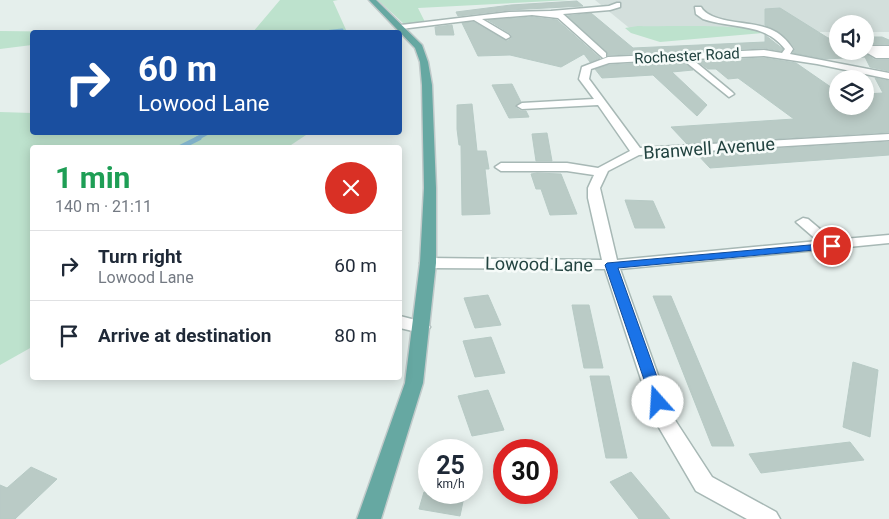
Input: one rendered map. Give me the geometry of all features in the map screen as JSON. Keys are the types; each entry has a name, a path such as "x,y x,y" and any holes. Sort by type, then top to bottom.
{"main road":[{"path":"369,519 414,383 428,263 430,188 427,86 424,62 419,47 402,27 372,0"}],"street":[{"path":"402,27 524,13 554,13 610,8 617,5"},
{"path":"698,9 700,14 710,19 758,27 777,34 789,49 784,56"},
{"path":"554,13 562,17 603,55"},
{"path":"476,18 506,36"},
{"path":"889,48 866,49 879,56 889,55"},
{"name":"Rochester Road","path":"637,152 584,79 587,67 608,60 764,53 889,76"},
{"path":"684,56 729,94"},
{"path":"522,106 601,102"},
{"name":"Branwell Avenue","path":"601,172 603,168 617,160 637,152 889,137"},
{"path":"501,167 567,167 601,172 594,188 595,198 611,265 664,419 704,484 768,519"},
{"path":"803,222 832,246"},
{"name":"Lowood Lane","path":"428,263 611,265 832,246 889,239"},
{"path":"402,322 420,327"}],"shaded area":[{"path":"595,0 889,0 889,32 874,32 874,15 829,15 829,32 633,31"}],"green space":[{"path":"280,0 338,0 333,1 346,30 255,30"},
{"path":"378,0 570,0 418,8 425,22 404,24"},
{"path":"638,26 741,28 763,33 660,42 631,33 625,28"},
{"path":"0,31 30,31 30,45 0,49"},
{"path":"0,112 30,113 30,135 306,135 291,145 30,145 30,348 0,365"}],"building":[{"path":"577,1 583,6 509,10 458,16 456,12 511,5"},
{"path":"780,8 829,38 829,59 793,53 795,48 784,36 765,25 765,9"},
{"path":"591,13 633,48 765,42 765,35 783,49 781,51 764,48 608,55 567,16"},
{"path":"532,17 557,20 600,58 590,62 584,54 561,67 510,55 478,56 462,23 474,22 507,41 512,38 511,34 488,20"},
{"path":"452,25 454,35 436,35 435,27"},
{"path":"874,37 882,37 889,40 889,44 874,44"},
{"path":"764,58 796,63 829,86 829,115 874,115 874,94 883,93 875,78 889,81 889,132 687,144 671,127 794,119 738,78 728,79 716,69 708,69 697,61"},
{"path":"866,60 889,60 889,71 870,67"},
{"path":"681,61 693,70 672,72 707,105 697,116 653,75 602,78 595,69 609,65"},
{"path":"512,84 521,102 515,107 521,111 526,111 529,117 509,118 492,85"},
{"path":"472,104 477,151 486,151 489,169 485,169 490,214 462,215 461,145 459,145 457,129 457,105"},
{"path":"547,133 552,161 536,161 532,134"},
{"path":"889,142 889,155 710,168 696,153"},
{"path":"531,174 561,174 577,214 550,215 541,189 536,189"},
{"path":"625,200 653,201 665,228 635,228"},
{"path":"488,295 501,325 475,328 464,298"},
{"path":"653,296 671,296 734,446 712,446"},
{"path":"572,305 589,305 603,368 584,368"},
{"path":"491,337 505,373 475,377 463,341"},
{"path":"853,362 878,370 870,437 843,427"},
{"path":"590,376 609,376 627,458 606,458"},
{"path":"488,390 504,430 472,436 458,396"},
{"path":"850,442 864,460 761,473 749,454"},
{"path":"31,467 57,479 15,519 0,519 0,485 7,488"},
{"path":"631,472 670,519 639,519 610,482"},
{"path":"420,504 462,504 460,516 419,509"}],"waterway":[{"path":"196,139 203,135"},
{"path":"185,145 199,138"}],"route":[{"path":"658,402 611,265 832,246"}]}
